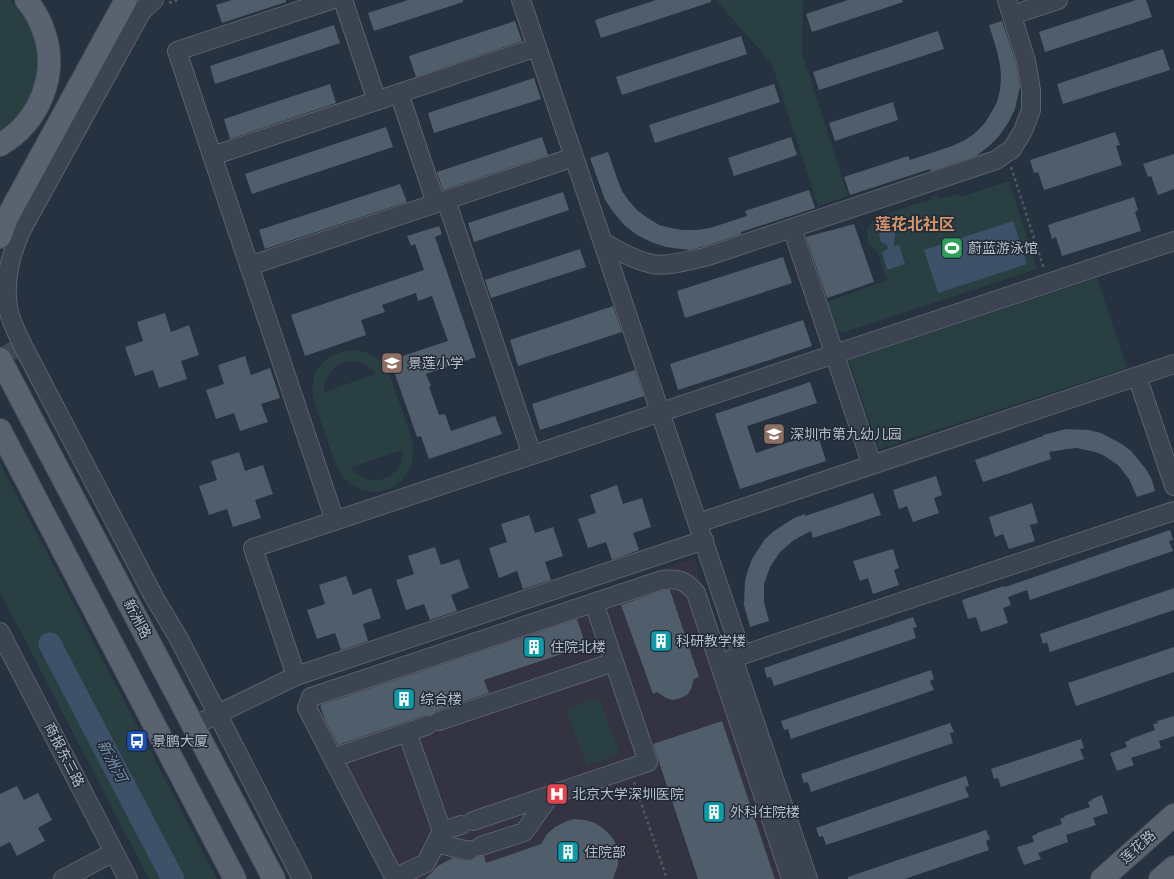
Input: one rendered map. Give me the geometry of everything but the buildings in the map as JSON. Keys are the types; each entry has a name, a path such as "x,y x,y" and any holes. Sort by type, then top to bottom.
{"main road":[{"path":"0,145 27,124 41,101 48,76 49,63 46,37 41,24 26,0"},
{"path":"0,237 7,218 126,0"},
{"name":"新洲路","path":"1,359 274,879"},
{"path":"0,430 235,879"},
{"name":"莲花路","path":"1102,879 1174,815"},
{"path":"1160,879 1174,866"}],"street":[{"path":"331,0 177,51 335,521"},
{"path":"343,0 377,101"},
{"path":"521,0 742,655"},
{"path":"603,242 626,255 653,264 676,264 705,257 996,160 1012,149 1023,131 1031,110 1031,90 1026,61 1010,8 1058,0"},
{"path":"160,2 142,11 136,20 21,231 16,242 9,271 7,286 9,313 19,338 154,597 179,639 302,879"},
{"path":"212,156 537,47"},
{"path":"399,93 441,202 532,455"},
{"path":"249,266 574,157"},
{"path":"792,228 872,465"},
{"path":"296,676 253,548 1174,241"},
{"path":"698,523 1174,364"},
{"path":"1137,376 1174,486"},
{"path":"808,879 733,658 1174,511"},
{"path":"193,726 296,676 704,540"},
{"path":"594,603 648,762 467,823 439,837 426,863 395,878 307,708 311,697 662,580 673,579 682,581 696,593 791,879"},
{"name":"商报东三路","path":"0,632 128,879"},
{"path":"333,758 614,662"},
{"path":"407,732 439,837 468,851 524,832 552,794"},
{"path":"63,879 114,852"}],"path":[{"path":"160,2 178,0"},
{"path":"1006,153 1049,282"},
{"path":"629,768 667,879"}],"shaded area":[{"name":"北京大学深圳医院","path":"694,558 800,879 386,879 298,709 306,690"}],"green space":[{"path":"0,0 10,0 23,16 31,31 35,43 37,68 31,93 25,104 18,115 0,131"},
{"path":"716,0 803,0 802,53 848,196 818,206 772,64"},
{"name":"蔚蓝游泳馆","path":"1009,181 1037,269 842,333 833,327 824,303 887,280 877,251 868,244 868,230 869,226 873,222 888,213 932,200 932,197 937,195 939,199 959,194 961,197"},
{"path":"1097,278 1127,368 879,449 849,360"},
{"path":"350,350 363,352 374,356 383,364 390,376 412,439 413,457 408,472 399,483 387,490 373,492 360,489 347,480 336,466 314,402 313,383 319,367 331,356","holes":["350,361 364,364 371,368 376,374 324,392 324,386 331,372 339,365","402,450 398,469 392,475 384,478 376,480 367,479 358,475 350,468"]},
{"path":"0,463 217,879 149,879 0,592"},
{"path":"599,697 620,754 587,766 566,709"}],"water":[{"path":"1013,221 1027,264 938,293 924,250"},
{"path":"886,227 891,228 895,232 894,246 899,245 905,264 887,270 882,252 888,249 887,245 881,242 879,235 881,230"}],"waterway":[{"name":"新洲河","path":"50,644 173,879"}],"tunnel":[{"path":"0,357 23,346"}],"place":[{"name":"蔚蓝游泳馆","path":"952,248"},
{"name":"景莲小学","path":"392,363"},
{"name":"深圳市第九幼儿园","path":"774,434"},
{"name":"科研教学楼","path":"661,641"},
{"name":"住院北楼","path":"534,647"},
{"name":"综合楼","path":"404,699"},
{"name":"景鹏大厦","path":"137,741"},
{"name":"北京大学深圳医院","path":"557,794"},
{"name":"外科住院楼","path":"714,812"},
{"name":"住院部","path":"568,852"}],"district":[{"name":"莲花北社区","path":"915,224"}]}
